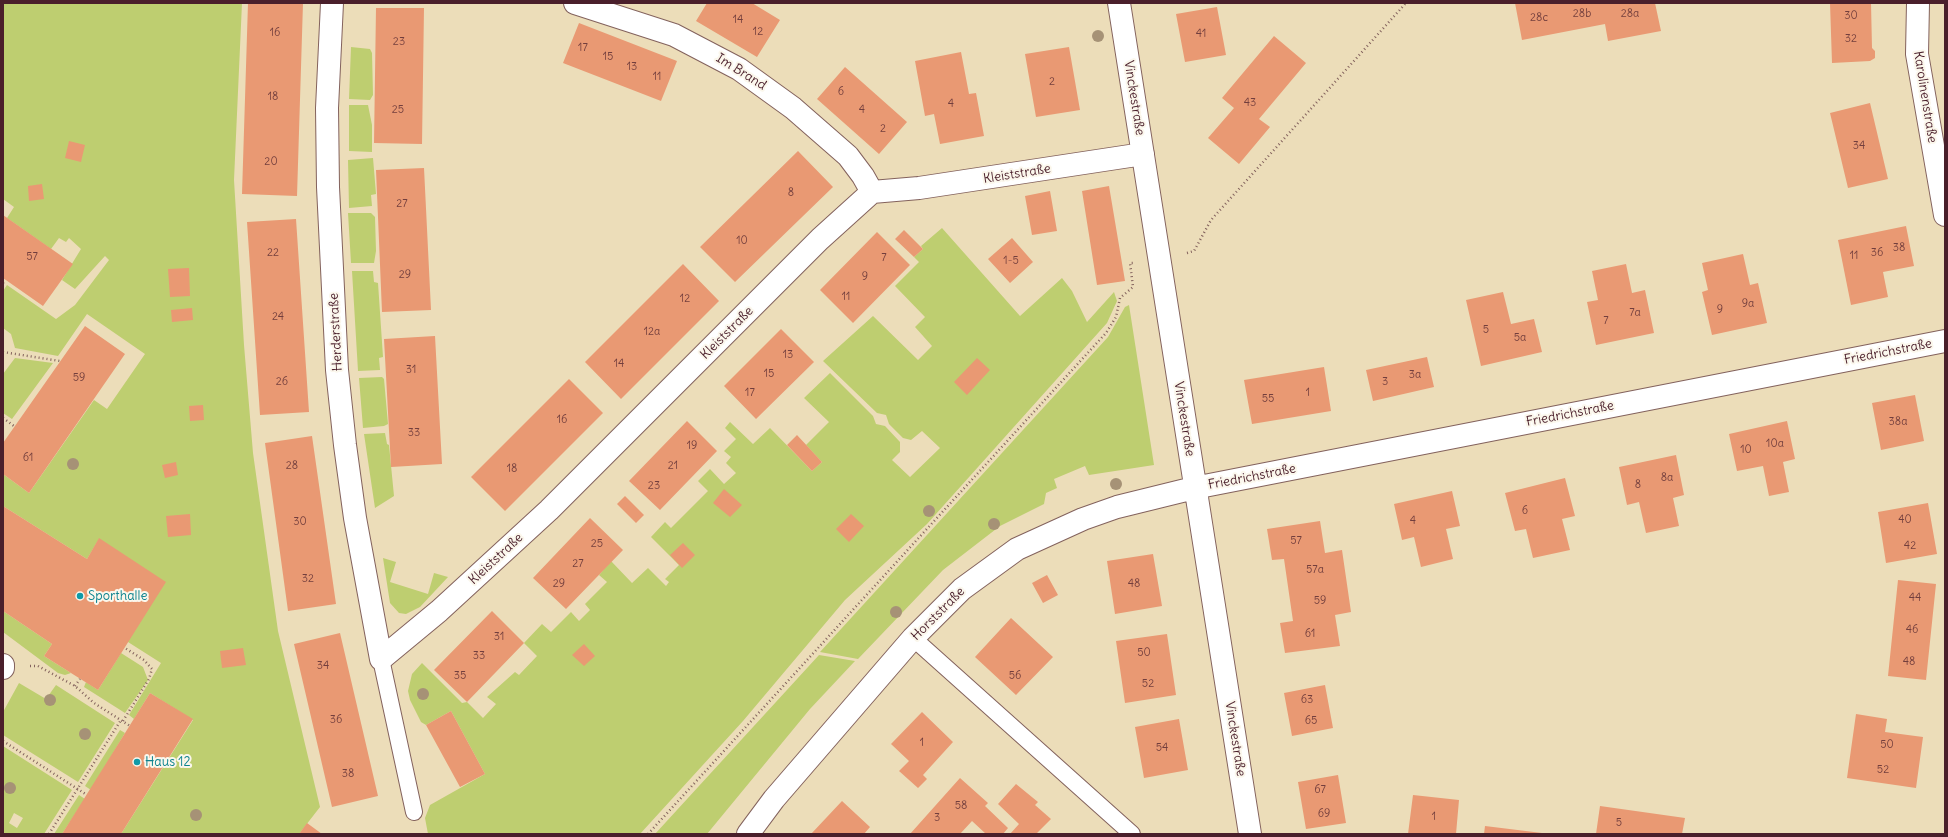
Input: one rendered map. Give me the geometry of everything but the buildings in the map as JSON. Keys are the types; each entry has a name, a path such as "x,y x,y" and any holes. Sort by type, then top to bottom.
{"street":[{"name":"Herderstraße","path":"332,3 327,108 328,187 338,370 354,511 380,659"},
{"name":"Im Brand","path":"575,3 674,35 739,69 793,108 848,156 863,176 872,192"},
{"name":"Vinckestraße","path":"1119,3 1194,488 1250,834"},
{"name":"Karolinenstraße","path":"1918,3 1917,54 1945,215"},
{"name":"Kleiststraße","path":"380,659 439,611 549,510 820,239 872,192 919,188 1143,154"},
{"name":"Friedrichstraße","path":"1194,488 1945,341"},
{"name":"Horststraße","path":"748,834 774,799 913,638 962,589 1017,549 1076,522 1117,507 1194,488"}],"lane":[{"path":"913,638 1132,834"},
{"path":"380,659 414,812"}],"path":[{"path":"648,834 1106,334 1116,317 1120,298 1133,287 1130,263 1160,262 1194,251 1211,220 1406,3"},
{"path":"3,352 60,361"},
{"path":"3,418 14,426"},
{"path":"50,834 149,679 152,668 144,660 124,648"},
{"path":"3,666 38,666 75,686 94,703 130,726"},
{"path":"75,686 80,678"},
{"path":"3,741 88,795"}],"green space":[{"path":"3,3 242,3 234,180 244,345 253,453 278,631 320,807 299,834 121,834 193,720 150,693 134,719 129,715 161,663 128,642 99,539 87,559 3,506 3,474 29,493 94,400 107,409 145,354 87,314 58,356 15,348 11,334 3,328 3,291 7,285 56,319 75,305 109,260 105,256 75,289 62,280 81,249 69,238 66,242 59,238 51,249 7,218 14,207 3,199"},
{"path":"351,47 370,49 372,53 373,95 370,100 349,99"},
{"path":"349,105 368,105 372,125 372,152 349,151"},
{"path":"373,158 376,194 371,195 372,206 349,208 348,160"},
{"path":"348,213 371,213 375,217 376,251 374,263 351,263"},
{"path":"942,228 1020,316 1062,278 1072,291 1087,322 1114,292 1117,301 1107,323 927,524 845,600 743,721 640,834 428,834 425,818 430,805 485,774 451,711 426,725 421,722 410,700 408,691 412,674 422,663 462,703 467,702 483,718 496,704 487,697 515,672 519,675 537,656 524,643 542,624 551,632 571,612 579,621 590,610 585,604 607,582 599,575 611,561 632,583 648,568 666,586 669,582 665,579 679,565 651,537 665,522 671,528 708,491 698,481 710,469 724,484 736,473 726,463 731,457 724,451 736,439 725,428 730,422 753,444 770,428 812,471 822,462 806,445 829,422 804,398 830,373 873,416 876,424 885,426 900,442 900,452 892,460 910,477 940,448 922,431 911,440 903,438 889,424 886,415 877,413 823,361 873,316 918,360 932,346 915,327 925,317 895,286 919,262 914,257 923,249 921,246"},
{"path":"352,271 373,271 374,282 378,283 383,357 379,358 380,370 358,371"},
{"path":"1129,305 1154,465 1089,475 1085,466 1054,479 1057,488 1046,493 1044,504 1000,526 943,570 858,659 820,652 1108,337 1125,307"},
{"path":"15,358 53,363 12,419 3,413 3,374"},
{"path":"382,377 384,379 388,424 384,426 363,428 359,378"},
{"path":"385,433 387,444 389,445 394,496 375,508 364,434"},
{"path":"383,558 396,562 390,582 428,594 434,573 448,577 420,607 406,614 399,613 390,603"},
{"path":"3,611 52,644 44,656 71,673 65,675 58,673 3,632"},
{"path":"121,653 143,667 148,680 125,713 84,687 86,682 98,690"},
{"path":"819,655 855,661 810,709 707,834 655,834"},
{"path":"19,683 46,699 56,685 115,723 78,782 3,735 3,712"},
{"path":"120,730 125,733 91,790 85,786"},
{"path":"3,746 72,790 44,834 3,834","holes":["14,813 23,818 17,828 9,823"]},
{"path":"79,795 85,799 62,834 54,834"}],"place":[{"name":"Sporthalle","path":"80,596"},
{"name":"Haus 12","path":"137,762"}]}
